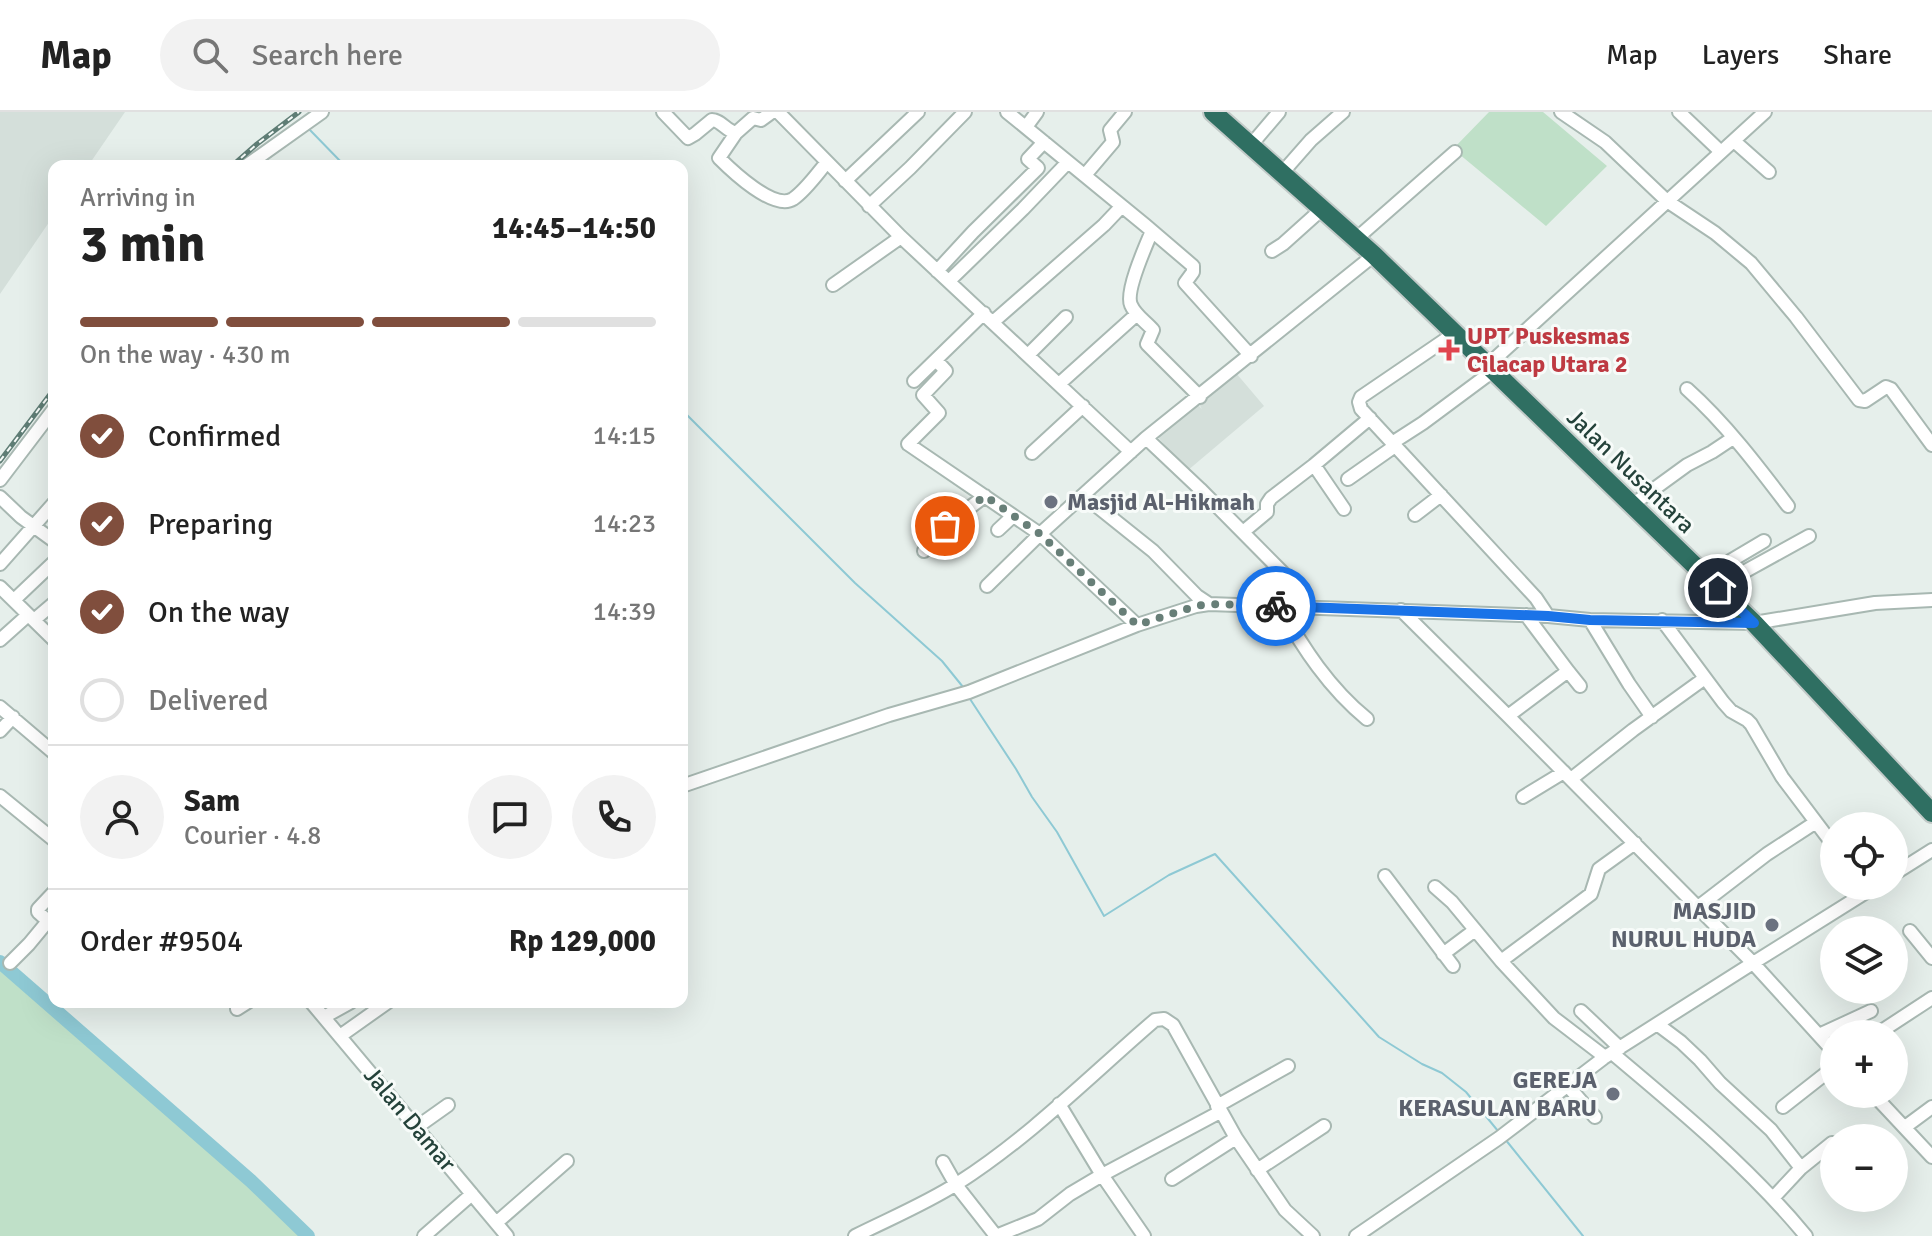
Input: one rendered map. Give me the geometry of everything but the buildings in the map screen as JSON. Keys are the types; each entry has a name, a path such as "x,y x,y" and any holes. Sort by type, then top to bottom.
{"highway":[{"name":"Jalan Nusantara","path":"1213,112 1374,255 1712,582 1932,813"}],"street":[{"path":"254,160 322,112"},
{"path":"663,112 686,137 714,119 736,133"},
{"path":"827,162 802,191 784,202 761,193 719,158 736,133 753,118 761,120 775,112 827,162 901,237 1131,452"},
{"path":"845,181 918,112"},
{"path":"869,206 965,112"},
{"path":"1007,112 1193,266 1193,272 1185,283 1251,356"},
{"path":"1026,127 1037,112"},
{"path":"1085,175 1113,142 1110,128 1125,112"},
{"path":"1251,145 1279,112"},
{"path":"1282,173 1311,140 1343,112"},
{"path":"1561,112 1605,142 1667,201 1715,233 1751,263 1859,400 1865,401 1886,387 1891,389 1932,445"},
{"path":"1679,112 1721,152"},
{"path":"1348,479 1490,368 1765,112"},
{"path":"1734,141 1769,172"},
{"path":"937,271 1038,168 1028,159 1044,142"},
{"path":"1356,239 1455,152"},
{"path":"949,281 1068,162"},
{"path":"914,381 988,318 1033,285 1122,206"},
{"path":"1272,251 1322,209"},
{"path":"1152,231 1129,294 1130,303 1153,330 1147,344 1200,397"},
{"path":"833,285 901,237"},
{"path":"987,586 1146,438 1374,255"},
{"path":"1059,384 1137,314"},
{"path":"1028,355 1066,317"},
{"path":"1455,333 1361,397 1361,409 1536,598 1548,616"},
{"path":"936,360 946,371 923,395 939,413 908,444 1040,534 1137,625"},
{"path":"1687,389 1704,404 1788,506"},
{"path":"1032,453 1083,406"},
{"path":"0,480 48,417"},
{"path":"1243,532 1267,512 1271,498 1370,418"},
{"path":"1146,438 1291,581 1306,608"},
{"path":"1632,505 1687,465 1733,438"},
{"path":"1314,465 1344,509"},
{"path":"1083,495 1153,551 1197,596 1209,604"},
{"path":"1415,515 1441,495"},
{"path":"924,551 945,526 985,496"},
{"path":"0,497 48,536"},
{"path":"0,564 48,510"},
{"path":"998,530 1013,516"},
{"path":"1712,582 1742,573 1809,536"},
{"path":"1712,582 1764,541"},
{"path":"14,600 48,568"},
{"path":"0,587 48,634"},
{"path":"688,784 889,715 966,693 1137,625 1209,604 1590,620 1754,623 1875,603 1932,600"},
{"path":"0,640 48,607"},
{"path":"1280,607 1312,660 1345,699 1367,719"},
{"path":"1401,610 1698,907 1819,1035 1871,1011"},
{"path":"1526,615 1580,686"},
{"path":"1590,620 1652,717"},
{"path":"1662,620 1731,711 1751,724 1782,777 1820,827"},
{"path":"1508,716 1568,671"},
{"path":"1523,797 1567,775 1705,678"},
{"path":"0,707 48,748"},
{"path":"0,731 13,717"},
{"path":"0,796 48,835"},
{"path":"1698,907 1767,854 1816,822"},
{"path":"1501,961 1591,894 1599,869 1635,843"},
{"path":"1908,865 1932,850"},
{"path":"1385,876 1453,966"},
{"path":"1435,887 1452,902 1554,1018 1612,1052 1684,1114 1773,1198 1806,1236"},
{"path":"7,961 29,944 48,921 38,912 48,898"},
{"path":"1356,1236 1503,1135 1612,1052 1850,900"},
{"path":"1443,954 1475,930"},
{"path":"1910,931 1932,958"},
{"path":"1898,1020 1932,998"},
{"name":"Jalan Damar","path":"316,1008 507,1236"},
{"path":"324,1017 340,1008"},
{"path":"340,1036 380,1008"},
{"path":"1581,1011 1612,1052"},
{"path":"855,1236 956,1185 993,1159 1155,1020 1164,1019 1173,1025 1257,1170 1285,1210 1313,1236"},
{"path":"1657,1024 1681,1042 1771,1130 1801,1168"},
{"path":"943,1162 956,1185 996,1236 1038,1219 1070,1194 1288,1066"},
{"path":"1783,1107 1820,1078"},
{"path":"1567,1085 1595,1117"},
{"path":"1059,1104 1144,1236"},
{"path":"417,1127 448,1105"},
{"path":"1908,1125 1932,1107"},
{"path":"1887,1108 1902,1124"},
{"path":"1257,1170 1324,1126"},
{"path":"1908,1130 1931,1154"},
{"path":"1172,1179 1236,1138"},
{"path":"1773,1198 1820,1153"},
{"path":"496,1223 567,1161"},
{"path":"424,1236 472,1194"}],"shaded area":[{"path":"0,112 125,112 92,160 48,160 48,224 0,294"},
{"path":"1236,373 1264,406 1187,471 1158,437 1197,404 1202,409 1199,404"}],"green space":[{"path":"1489,112 1543,112 1607,166 1546,226 1453,149"},
{"path":"0,967 305,1236 0,1236"}],"waterway":[{"path":"308,128 339,160"},
{"path":"688,416 855,583 942,661 963,687"},
{"path":"970,699 1057,832 1104,916 1169,875 1215,854 1379,1037 1442,1073 1466,1092 1498,1131"},
{"path":"0,962 48,1004"},
{"path":"53,1008 251,1181 308,1236"},
{"path":"1505,1139 1583,1236"}],"railway":[{"path":"239,160 299,112"},
{"path":"0,461 48,397"}],"way so far":[{"path":"945,526 985,496 1040,534 1137,625 1209,604 1276,606"}],"place":[{"name":"UPT Puskesmas Cilacap Utara 2","path":"1449,350"},
{"name":"Masjid Al-Hikmah","path":"1051,502"},
{"name":"MASJID NURUL HUDA","path":"1772,925"},
{"name":"GEREJA KERASULAN BARU","path":"1613,1094"}],"route":[{"path":"1276,606 1590,620 1754,623 1718,588"}]}
